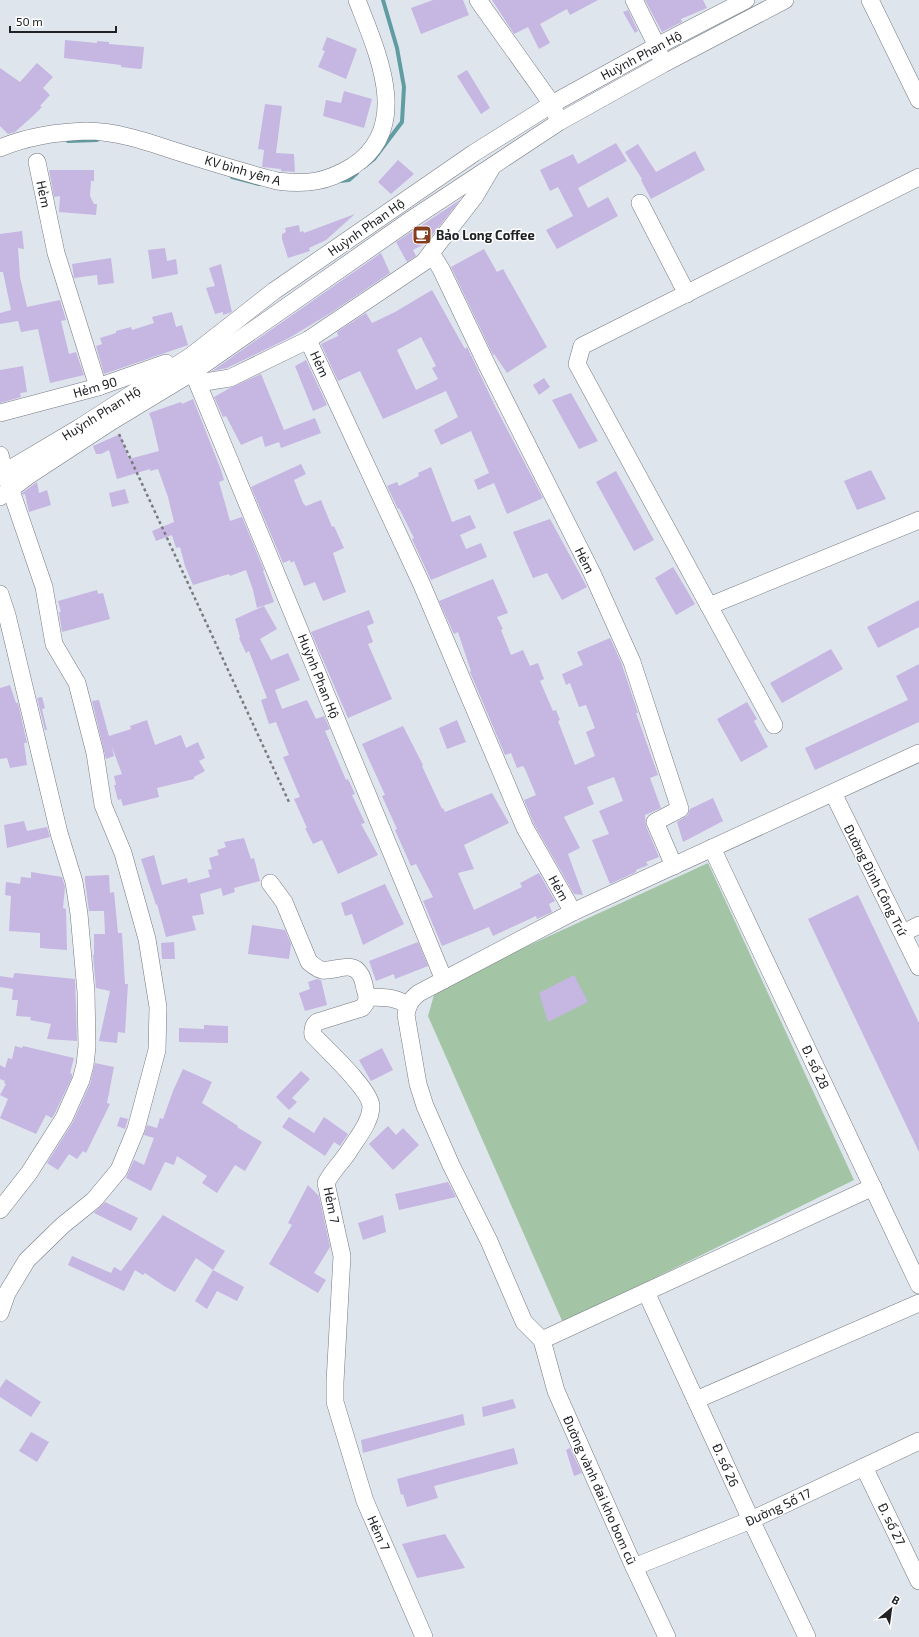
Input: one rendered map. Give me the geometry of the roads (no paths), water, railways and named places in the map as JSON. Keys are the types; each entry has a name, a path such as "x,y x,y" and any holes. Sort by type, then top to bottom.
{"street":[{"name":"KV bình yên A","path":"0,148 12,143 47,136 87,131 104,132 141,140 277,181 297,184 330,178 362,160 372,149 380,136 386,115 386,96 376,51 357,0"},
{"path":"478,0 552,104 559,122"},
{"path":"634,0 657,46 663,64"},
{"name":"Huỳnh Phan Hộ","path":"2,474 79,428 194,371 274,291 352,235 474,153 552,104 657,46 722,6 746,0"},
{"name":"Huỳnh Phan Hộ","path":"5,493 28,476 112,421 194,371 406,224 559,122 663,64 785,0"},
{"path":"870,0 919,100"},
{"path":"722,6 738,26"},
{"name":"Hẻm","path":"37,162 56,253 98,387"},
{"path":"194,371 230,378 308,340 424,262 475,196 494,165"},
{"path":"774,725 576,364 582,346 919,177"},
{"path":"640,203 687,294"},
{"name":"Hẻm","path":"431,253 441,269 486,363 592,573 632,662 680,809 655,822 674,866"},
{"name":"Hẻm","path":"308,340 422,585 526,828 572,912"},
{"name":"Hẻm 90","path":"0,413 98,387 192,353 194,371"},
{"name":"Huỳnh Phan Hộ","path":"194,371 444,980"},
{"path":"0,455 5,493 44,587 54,644 77,684 95,753 103,805 123,853 147,939 158,1007 157,1050 136,1129 119,1170 94,1200 63,1225 27,1260 7,1293 0,1313"},
{"path":"708,606 919,520"},
{"path":"0,594 7,615 59,833 74,882 79,914 86,992 87,1046 82,1080 64,1118 29,1173 0,1210"},
{"path":"873,1187 542,1340 524,1322 489,1241 451,1165 425,1106 418,1084 406,1015 408,1006 413,998 419,993 572,912 919,753"},
{"name":"Đường Đinh Công Trứ","path":"832,793 919,967"},
{"name":"Đ. số 28","path":"712,848 919,1285"},
{"path":"270,883 284,902 309,962 315,967 323,970 348,967 356,969 360,974 368,997 393,998 401,1000 408,1006"},
{"path":"903,933 919,925"},
{"name":"Hẻm 7","path":"368,997 367,1003 362,1008 317,1022 312,1031 313,1035 361,1085 368,1096 371,1106 368,1120 346,1155 329,1176 326,1183 335,1218 342,1256 335,1402 365,1502 424,1637"},
{"name":"Đ. số 26","path":"646,1292 751,1520 807,1637"},
{"path":"696,1400 919,1303"},
{"name":"Đường vành đai kho bom cũ","path":"542,1340 556,1391 634,1567 667,1637"},
{"name":"Đường Số 17","path":"634,1567 751,1520 919,1441"},
{"name":"Đ. số 27","path":"864,1467 919,1581"}],"waterway":[{"path":"364,167 374,159 402,122 404,87 397,48 383,0"},
{"path":"68,141 97,140"},
{"path":"340,181 349,180 357,173"},
{"path":"232,177 259,184"}],"place":[{"name":"Bảo Long Coffee","path":"422,235"}]}
